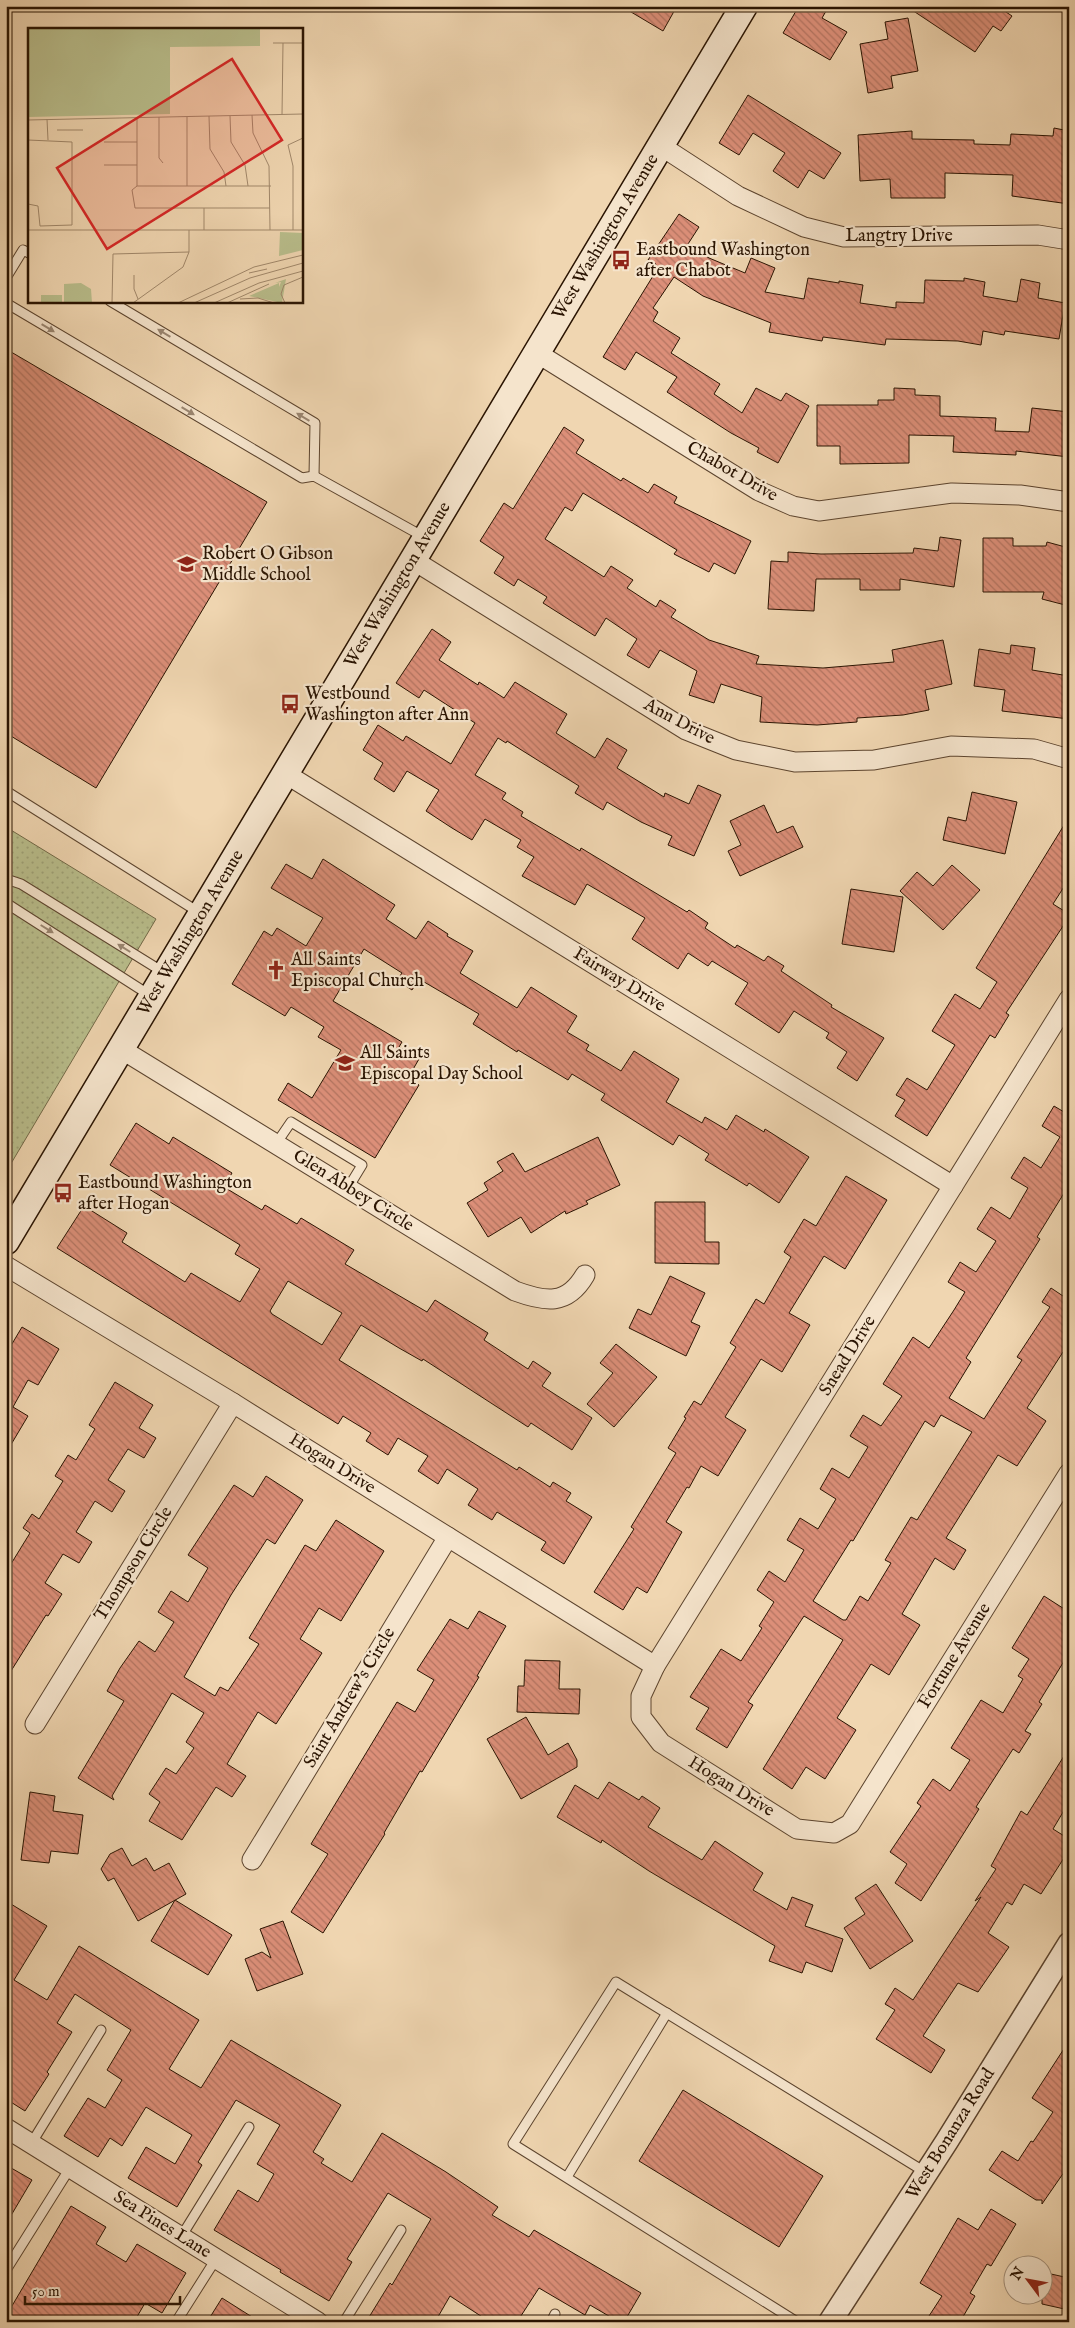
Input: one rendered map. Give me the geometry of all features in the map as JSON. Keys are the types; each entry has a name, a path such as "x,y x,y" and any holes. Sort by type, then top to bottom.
{"main road":[{"name":"West Washington Avenue","path":"6,1241 744,6"}],"street":[{"name":"Langtry Drive","path":"661,146 738,196 804,227 844,237 1038,234 1069,240"},
{"name":"Chabot Drive","path":"537,353 759,491 793,506 819,511 952,493 1020,495 1069,502"},
{"name":"Ann Drive","path":"413,560 686,730 736,750 795,762 865,761 951,746 1034,749 1069,759"},
{"name":"Fairway Drive","path":"286,774 953,1186"},
{"name":"Snead Drive","path":"641,1717 641,1696 656,1666 1069,999"},
{"name":"Glen Abbey Circle","path":"121,1048 515,1291 538,1299 561,1297 577,1288 585,1275"},
{"name":"Hogan Drive","path":"6,1266 234,1403 656,1666"},
{"name":"Thompson Circle","path":"34,1724 234,1403"},
{"name":"Fortune Avenue","path":"834,1832 850,1824 1069,1472"},
{"name":"Saint Andrew's Circle","path":"252,1860 448,1537"},
{"name":"Hogan Drive","path":"641,1717 661,1743 797,1829 834,1832"},
{"name":"West Bonanza Road","path":"830,2322 926,2173 1069,1944"},
{"name":"Sea Pines Lane","path":"6,2128 318,2322"}],"lane":[{"path":"6,278 23,250 28,252"},
{"path":"112,302 315,424 314,476"},
{"path":"6,303 302,478 314,476 426,538"},
{"path":"6,791 202,915"},
{"path":"6,879 21,884 166,973"},
{"path":"6,903 152,996"},
{"path":"276,1144 291,1122 362,1165 348,1188"},
{"path":"797,2322 513,2144 616,1982 926,2173"},
{"path":"567,2177 667,2013"},
{"path":"31,2144 100,2030"},
{"path":"181,2237 249,2127"},
{"path":"6,2270 70,2168"},
{"path":"344,2322 401,2230"},
{"path":"176,2322 216,2259"}],"green space":[{"path":"6,827 156,919 6,1172"}],"building":[{"path":"621,6 677,6 663,31"},
{"path":"799,6 829,6 822,18 847,32 830,60 783,33"},
{"path":"906,6 997,6 1012,16 1001,31 993,26 975,52"},
{"path":"908,18 918,71 891,76 893,88 868,93 860,44 888,39 885,22"},
{"path":"748,95 841,153 824,179 809,170 798,188 773,171 785,153 753,133 739,155 719,143"},
{"path":"1054,128 1069,131 1069,204 1012,196 1013,175 945,173 945,198 891,198 890,179 860,181 858,135 912,131 912,139 974,140 974,144 1010,145 1011,134 1053,136"},
{"path":"679,214 699,227 688,244 709,258 745,273 751,258 775,268 765,292 804,299 808,278 839,283 839,281 863,285 860,303 896,308 896,302 924,303 925,280 964,281 964,278 985,282 983,296 1017,302 1021,279 1040,283 1038,298 1065,303 1059,339 1005,331 1004,335 983,331 981,345 958,341 886,339 885,345 823,337 822,341 769,332 771,323 703,296 674,277 653,308 658,312 653,321 680,338 671,353 720,384 714,394 742,413 756,388 781,401 786,393 809,406 778,463 757,452 759,448 731,433 667,392 677,377 636,352 625,370 603,357 653,276 649,274 656,264 648,260"},
{"path":"6,349 267,502 96,788 6,733"},
{"path":"894,388 915,389 915,395 940,396 940,416 996,418 995,431 1029,432 1032,408 1069,412 1069,457 1016,451 1016,455 953,452 954,436 909,435 909,463 840,464 840,446 817,446 817,405 878,405 878,400 894,400"},
{"path":"564,427 584,440 576,453 621,481 623,478 648,493 654,484 677,497 674,503 751,541 735,574 714,563 709,572 674,554 677,550 583,493 572,511 565,507 545,539 604,577 611,566 633,580 627,588 656,607 660,600 676,610 671,617 709,640 759,656 756,664 823,668 894,662 892,650 943,640 952,684 925,690 929,710 903,715 857,718 857,722 817,725 760,722 762,697 721,684 714,703 689,695 697,671 660,650 649,668 627,655 637,639 606,618 595,636 543,603 547,597 518,579 514,586 494,573 504,557 480,541 504,503 513,509"},
{"path":"940,537 961,540 954,587 900,579 900,590 860,590 860,579 816,579 814,611 768,609 771,561 788,562 788,552 821,554 913,553 914,548 938,551"},
{"path":"983,538 1013,538 1013,546 1046,546 1047,542 1069,548 1069,606 1042,599 1044,592 983,592"},
{"path":"432,629 451,642 439,660 478,685 479,682 504,698 515,682 567,714 556,733 595,758 607,738 627,750 617,768 664,797 665,793 689,804 698,785 721,795 694,856 668,845 672,836 641,822 607,802 603,810 575,793 579,786 507,741 506,743 498,738 475,775 506,793 502,799 523,812 521,816 580,851 581,848 687,912 689,910 708,923 705,928 735,948 737,945 764,961 768,956 784,966 781,971 832,1005 831,1007 884,1038 857,1081 837,1068 847,1052 826,1038 829,1033 794,1011 779,1033 735,1004 748,983 712,961 708,966 688,953 678,969 632,939 645,918 587,884 575,905 522,876 534,857 517,847 521,840 485,819 472,840 452,828 426,811 439,790 407,771 394,792 374,779 383,763 363,750 378,725 403,741 406,736 451,764 475,723 424,690 419,698 396,683"},
{"path":"1011,645 1035,648 1032,670 1069,676 1069,719 1002,711 1005,690 974,686 979,649 1010,654"},
{"path":"972,792 1017,802 1005,854 943,840 948,817 966,821"},
{"path":"764,805 777,833 793,826 803,847 740,876 728,851 741,845 730,821"},
{"path":"1069,817 1069,879 1053,904 1069,914 1069,917 1006,1013 1009,1015 995,1038 990,1035 927,1136 895,1116 905,1100 896,1095 907,1078 927,1090 955,1045 932,1031 955,994 980,1009 997,982 976,968"},
{"path":"323,859 395,905 386,919 416,939 428,921 448,934 447,936 473,951 460,973 517,1008 531,987 577,1016 567,1032 589,1045 586,1050 621,1071 634,1051 679,1079 666,1102 702,1123 705,1117 727,1130 736,1115 764,1132 765,1129 809,1157 779,1203 749,1183 747,1186 705,1160 709,1154 679,1135 673,1145 601,1100 605,1094 572,1074 568,1080 518,1050 517,1052 473,1024 479,1014 419,979 412,990 397,980 402,973 364,949 333,1001 402,1042 399,1047 419,1059 408,1078 419,1085 375,1158 278,1100 288,1083 312,1098 341,1050 318,1037 324,1027 291,1007 285,1016 232,984 264,931 272,936 277,928 306,946 323,918 271,888 286,864 312,879"},
{"path":"952,865 980,890 943,930 900,891 917,872 933,886"},
{"path":"851,889 903,897 894,952 842,944"},
{"path":"1054,1106 1069,1115 1069,1185 1037,1237 1040,1239 966,1358 971,1362 949,1398 984,1419 1022,1360 1017,1357 1050,1307 1042,1302 1051,1288 1069,1300 1069,1356 1063,1352 1027,1408 1046,1421 1017,1466 998,1455 946,1538 966,1550 954,1570 935,1558 902,1614 920,1625 889,1675 871,1664 837,1718 856,1730 825,1779 806,1767 792,1789 763,1769 843,1640 804,1616 748,1702 753,1705 727,1748 696,1729 709,1708 690,1697 721,1649 741,1661 762,1628 759,1626 774,1602 757,1590 769,1571 785,1582 804,1550 787,1540 800,1518 818,1529 836,1499 820,1489 832,1468 849,1478 868,1447 850,1436 863,1415 881,1426 902,1396 883,1384 913,1337 929,1348 954,1310 965,1292 948,1282 960,1262 976,1272 996,1241 977,1229 991,1207 1010,1219 1028,1188 1011,1178 1024,1157 1041,1168 1060,1137 1042,1126","holes":["941,1415 972,1432 917,1520 911,1517 885,1560 891,1563 868,1601 860,1596 846,1620 813,1601 851,1540 853,1541 925,1421 934,1427"]},
{"path":"136,1123 169,1144 173,1137 232,1173 224,1187 262,1210 265,1205 297,1224 301,1218 354,1250 345,1264 427,1312 435,1300 488,1333 484,1340 528,1369 533,1361 551,1373 542,1386 592,1418 572,1450 531,1423 528,1427 423,1359 422,1361 361,1325 339,1360 517,1470 519,1467 550,1487 553,1482 571,1493 566,1501 592,1517 564,1564 541,1550 546,1542 497,1512 492,1520 468,1505 478,1489 447,1469 438,1484 418,1471 428,1456 398,1438 388,1455 366,1441 371,1433 343,1416 338,1424 57,1248 84,1206 127,1233 122,1242 185,1282 191,1273 240,1302 260,1269 235,1254 240,1245 110,1165","holes":["288,1281 342,1313 322,1345 270,1311"]},
{"path":"598,1137 620,1185 586,1201 588,1204 566,1214 565,1211 531,1233 521,1217 488,1237 467,1203 488,1190 484,1183 503,1171 497,1162 513,1153 525,1172"},
{"path":"846,1176 887,1200 845,1269 824,1256 789,1313 810,1325 782,1372 761,1359 725,1417 746,1430 718,1476 701,1466 666,1522 682,1532 647,1593 637,1587 623,1610 594,1592 634,1529 631,1527 676,1453 668,1448 686,1418 684,1417 694,1401 701,1405 736,1347 730,1343 756,1299 764,1304 791,1257 784,1252 804,1219 816,1226"},
{"path":"655,1202 705,1202 705,1242 719,1242 719,1264 655,1263"},
{"path":"670,1276 705,1293 691,1322 700,1326 686,1356 629,1328 638,1309 651,1315"},
{"path":"22,1327 59,1349 38,1385 28,1380 13,1407 28,1416 6,1453 6,1354"},
{"path":"616,1344 657,1377 614,1427 587,1404 613,1373 600,1363"},
{"path":"115,1382 153,1405 139,1428 156,1438 144,1458 128,1449 108,1480 125,1491 112,1512 95,1501 76,1532 92,1542 79,1563 63,1554 45,1583 62,1594 48,1616 46,1615 6,1679 6,1572 30,1533 23,1528 32,1514 39,1519 63,1481 55,1476 68,1455 76,1460 95,1429 89,1425"},
{"path":"266,1476 303,1500 275,1544 267,1539 231,1595 184,1677 215,1696 220,1687 228,1691 259,1644 249,1638 305,1545 316,1551 336,1520 384,1551 341,1621 319,1608 300,1639 322,1653 276,1724 258,1712 227,1764 246,1776 232,1797 216,1787 182,1840 149,1821 160,1802 149,1794 166,1768 176,1774 194,1748 186,1742 204,1713 172,1693 112,1796 114,1800 78,1778 124,1701 107,1691 120,1668 139,1641 155,1652 174,1622 158,1612 171,1591 188,1602 208,1568 188,1555 234,1485 253,1497"},
{"path":"1044,1596 1069,1612 1069,1653 1039,1702 1042,1704 1025,1731 1031,1734 1019,1753 1013,1749 976,1807 979,1809 921,1901 895,1883 907,1864 890,1852 921,1806 917,1803 933,1779 950,1791 970,1760 951,1748 981,1700 1003,1713 1023,1679 1018,1676 1029,1659 1012,1648"},
{"path":"479,1611 506,1626 477,1676 479,1677 323,1933 291,1912 328,1854 311,1844 397,1702 415,1712 434,1680 417,1670 450,1619 468,1629"},
{"path":"525,1660 560,1661 559,1689 580,1689 579,1714 517,1712 518,1686 524,1686"},
{"path":"526,1717 548,1755 568,1743 577,1760 577,1767 521,1799 487,1739"},
{"path":"1069,1748 1069,1802 1053,1829 1069,1839 1069,1850 1041,1894 1024,1884 1012,1905 1007,1902 988,1933 1009,1947 978,1992 958,1983 923,2036 945,2050 931,2073 876,2039 895,2010 885,2004 895,1988 913,2000 981,1897 975,1901 996,1869 991,1866 1021,1811 1027,1815"},
{"path":"609,1782 639,1800 642,1796 660,1808 648,1827 702,1860 715,1841 763,1873 753,1890 787,1910 792,1897 813,1905 805,1926 843,1939 832,1972 806,1962 802,1973 769,1961 775,1946 649,1871 602,1840 601,1843 557,1817 575,1785 598,1799"},
{"path":"30,1792 55,1796 53,1811 83,1815 78,1854 51,1851 49,1863 21,1860"},
{"path":"122,1848 132,1866 146,1858 154,1871 169,1863 186,1894 138,1921 114,1878 108,1881 101,1869 110,1854"},
{"path":"876,1884 913,1941 870,1969 844,1928 865,1914 855,1898"},
{"path":"175,1900 232,1935 208,1975 151,1941"},
{"path":"6,1901 47,1926 14,1980 47,2000 79,1946 199,2020 169,2069 201,2088 231,2040 341,2105 313,2152 324,2159 321,2163 352,2182 382,2133 446,2172 498,2207 492,2215 529,2237 534,2230 641,2293 624,2322 619,2322 590,2305 585,2315 539,2288 517,2322 490,2322 450,2296 435,2322 366,2322 390,2283 392,2285 431,2219 388,2193 347,2259 352,2262 329,2301 280,2272 281,2270 214,2230 238,2190 258,2202 274,2174 257,2164 280,2125 236,2100 198,2162 202,2165 177,2207 128,2178 146,2147 175,2164 192,2135 146,2107 122,2146 110,2138 98,2157 64,2136 88,2098 105,2108 122,2080 107,2070 131,2030 75,1994 57,2023 72,2032 47,2072 49,2074 25,2111 6,2099"},
{"path":"283,1921 303,1974 257,1991 245,1959 262,1952 271,1958 260,1929"},
{"path":"1069,2041 1069,2165 1042,2204 1042,2200 1036,2200 989,2170 1002,2151 1018,2161 1053,2112 1032,2098"},
{"path":"683,2090 823,2176 779,2247 639,2161"},
{"path":"6,2165 32,2180 6,2224"},
{"path":"71,2206 106,2227 96,2244 126,2262 137,2244 186,2273 162,2313 145,2303 134,2322 6,2322 6,2316"},
{"path":"991,2209 1016,2224 991,2266 987,2264 970,2293 975,2296 960,2322 940,2322 929,2316 942,2296 920,2283 958,2218 978,2230"},
{"path":"1052,2274 1069,2278 1069,2310 1051,2306"},
{"path":"222,2298 260,2322 207,2322"}],"place":[{"name":"Eastbound Washington after Chabot","path":"621,260"},
{"name":"Robert O Gibson Middle School","path":"187,564"},
{"name":"Westbound Washington after Ann","path":"290,704"},
{"name":"All Saints Episcopal Church","path":"276,970"},
{"name":"All Saints Episcopal Day School","path":"345,1063"},
{"name":"Eastbound Washington after Hogan","path":"63,1193"}]}
